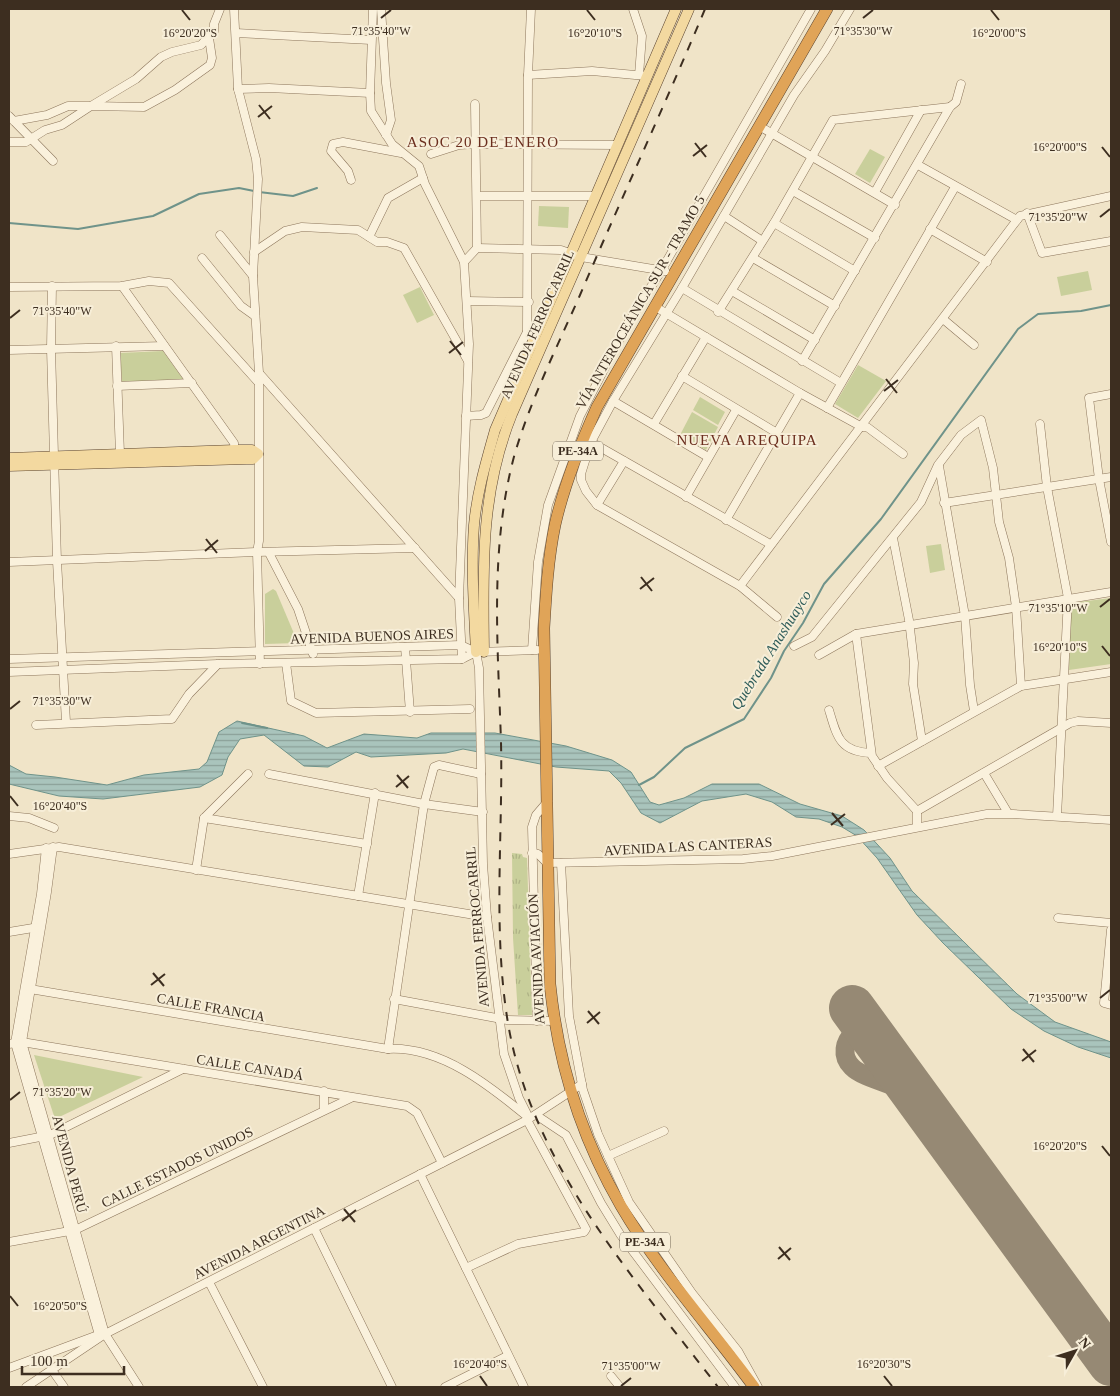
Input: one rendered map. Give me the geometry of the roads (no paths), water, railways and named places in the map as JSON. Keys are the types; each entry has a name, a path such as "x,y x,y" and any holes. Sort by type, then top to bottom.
{"highway":[{"name":"VÍA INTEROCEÁNICA SUR - TRAMO 5","path":"547,784 546,732 538,650 555,526 565,492 597,406 654,306 667,272 759,126 827,9"},
{"name":"AVENIDA AVIACIÓN","path":"547,784 550,984 554,1021 570,1091 586,1137 677,1288 727,1344 754,1383"}],"main road":[{"name":"AVENIDA FERROCARRIL","path":"537,345 571,253 617,145 642,76 676,9"},
{"name":"AVENIDA FERROCARRIL","path":"480,652 473,553 481,479 495,430 581,258 689,9"},
{"path":"9,458 55,460 235,455 252,450 258,454"},
{"path":"9,466 120,454 235,455"}],"street":[{"path":"9,142 26,142 45,130 62,125 136,80 151,64 167,54 201,45 214,31 214,24 220,9"},
{"path":"234,9 238,89 256,159 258,179 253,276 259,374 259,541 257,552 260,664"},
{"path":"373,9 371,111 392,144 419,166 464,262 468,301 468,361 459,598 462,659"},
{"path":"381,9 386,82 391,120 386,135"},
{"path":"466,416 481,416 486,412 528,332 528,75 531,9"},
{"path":"528,75 592,71 642,76 642,36 633,9"},
{"path":"480,652 538,650 538,562 548,506 580,416 594,384 628,323 667,272 811,9"},
{"path":"777,617 740,586 597,505 586,491 581,480 591,442 613,401 682,288 794,95 825,51 850,9"},
{"path":"236,34 371,40"},
{"path":"11,118 47,115 68,106 144,107 159,100 210,65 212,58 209,38"},
{"path":"802,361 895,205 950,107 956,102 961,84"},
{"path":"238,89 269,88 370,93"},
{"path":"464,262 477,248 475,104"},
{"path":"718,312 774,223 833,120 950,107"},
{"path":"875,192 921,110"},
{"path":"11,118 53,161"},
{"path":"759,126 895,205"},
{"path":"351,180 348,171 332,151 333,144 343,142 404,154"},
{"path":"430,154 459,145 476,144 617,145"},
{"path":"918,165 1017,220"},
{"path":"369,237 388,198 423,178"},
{"path":"827,408 955,186"},
{"path":"793,190 875,238"},
{"path":"477,196 594,196"},
{"path":"740,586 1017,220 1027,213 1111,196"},
{"path":"1027,213 1042,253 1111,241"},
{"path":"724,216 762,240"},
{"path":"774,223 855,271"},
{"path":"254,252 277,234 293,227 358,230 377,242 387,242 404,248 468,361"},
{"path":"930,229 987,262"},
{"path":"220,235 253,276"},
{"path":"477,248 529,248 571,253 581,258 667,272"},
{"path":"202,258 241,306 255,316"},
{"path":"752,258 835,306"},
{"path":"9,287 122,286 149,281 169,283 258,382"},
{"path":"52,286 51,349 57,561 66,722"},
{"path":"122,286 234,443 235,455"},
{"path":"682,288 718,312 841,383"},
{"path":"732,291 815,340"},
{"path":"468,301 528,302"},
{"path":"654,306 800,393 862,427 867,427 903,454"},
{"path":"943,319 974,345"},
{"path":"528,332 537,345"},
{"path":"654,424 706,337"},
{"path":"116,346 120,454"},
{"path":"9,350 164,346"},
{"path":"259,374 459,598"},
{"path":"682,376 776,433"},
{"path":"117,386 192,383"},
{"path":"726,520 800,393"},
{"path":"1111,394 1089,398 1098,479 1111,542"},
{"path":"613,401 708,457"},
{"path":"686,497 736,410"},
{"path":"794,646 812,637 921,502 938,465 961,436 981,420 993,468 999,522 1009,558 1016,606 1021,686"},
{"path":"1040,424 1047,487 1068,598 1057,816"},
{"path":"591,442 770,544"},
{"path":"597,505 624,461"},
{"path":"938,465 965,616 970,685 974,711"},
{"path":"944,503 1111,477"},
{"path":"892,538 912,642 916,706 922,740"},
{"path":"9,562 416,548"},
{"path":"269,553 298,609 315,663"},
{"path":"819,655 856,634 1016,606 1111,592"},
{"path":"856,634 871,753 878,766 917,811 917,827"},
{"name":"AVENIDA BUENOS AIRES","path":"9,659 461,645 480,652"},
{"path":"405,647 410,712"},
{"name":"AVENIDA BUENOS AIRES","path":"9,672 218,664 462,659 480,652"},
{"name":"AVENIDA FERROCARRIL","path":"466,1268 518,1244 584,1232 586,1229 531,1118 519,1098 504,1054 487,917 483,864 479,721 480,652"},
{"path":"286,663 291,700 316,713 470,709"},
{"path":"36,725 66,722 172,719 189,694 218,664"},
{"path":"878,766 1021,686 1111,672"},
{"path":"829,710 843,745 858,753 871,753"},
{"path":"917,811 1062,728 1078,721 1111,723"},
{"path":"388,1049 424,804 436,765 481,774"},
{"path":"984,773 1008,813"},
{"path":"196,870 204,818 248,774"},
{"path":"269,774 424,804 483,812"},
{"path":"358,896 374,793"},
{"path":"537,1021 532,827 536,815 548,801"},
{"name":"AVENIDA LAS CANTERAS","path":"547,864 743,859 772,856 987,814 1008,813 1111,820"},
{"path":"9,816 29,818 54,828"},
{"path":"204,818 367,844"},
{"path":"9,854 49,848 487,917"},
{"name":"AVENIDA PERÚ","path":"15,1043 30,989 49,848"},
{"path":"532,854 538,854 547,864"},
{"path":"561,863 566,992 574,1048 582,1084 620,1195"},
{"path":"1058,918 1111,923"},
{"path":"9,932 38,927"},
{"name":"AVENIDA PERÚ","path":"38,927 15,1043 46,1136 102,1334 139,1387"},
{"path":"1111,932 1104,1003 1111,1005"},
{"name":"CALLE FRANCIA","path":"30,989 388,1049 400,1049 428,1055 460,1069 496,1092 531,1118 566,1135 601,1203 620,1234 735,1387"},
{"path":"394,999 498,1016 507,1020 554,1021"},
{"path":"389,1037 393,1044 400,1049"},
{"name":"CALLE CANADÁ","path":"15,1043 324,1091 412,1109 442,1163"},
{"path":"9,1143 46,1136 183,1069"},
{"name":"AVENIDA ARGENTINA","path":"102,1334 209,1282 531,1118 582,1084"},
{"path":"324,1091 324,1109"},
{"name":"CALLE ESTADOS UNIDOS","path":"9,1242 72,1231 324,1109 351,1098"},
{"path":"608,1156 664,1131"},
{"path":"420,1174 507,1356 524,1387"},
{"path":"314,1228 392,1387"},
{"path":"209,1282 263,1387"},
{"path":"9,1368 102,1334"},
{"path":"26,1387 102,1334"},
{"path":"446,1387 507,1356"},
{"path":"52,1370 64,1387"},
{"path":"611,1376 620,1387"}],"water":[{"path":"237,721 304,736 327,748 364,734 417,738 431,733 495,733 566,746 612,760 631,772 650,802 659,805 684,798 712,784 759,784 800,804 842,816 864,830 890,858 912,891 1017,994 1055,1022 1111,1042 1111,1058 1078,1047 1044,1031 1011,1009 917,915 877,858 857,836 842,827 819,819 796,817 772,802 746,794 702,801 660,823 641,813 621,783 609,771 556,767 463,749 446,753 371,757 356,752 328,767 304,766 264,735 240,739 228,757 222,775 200,787 103,799 59,796 9,784 9,765 26,774 107,785 144,775 199,769 207,762 219,732"}],"waterway":[{"path":"9,223 78,229 153,216 199,194 239,188 254,191"},
{"path":"259,192 293,196 317,188"},
{"name":"Quebrada Anashuayco","path":"639,785 654,777 685,748 744,719 771,678 784,651 803,623 824,584 881,519 1018,329 1038,314 1081,311 1111,305"},
{"name":"Quebrada Anashuayco","path":"242,723 267,728"}],"railway":[{"path":"705,9 537,393 521,433 507,488 501,524 497,597 501,742 499,914 500,948 507,1017 519,1070 537,1120 561,1168 588,1214 619,1259 718,1387"}],"district":[{"name":"ASOC 20 DE ENERO","path":"483,142"},
{"name":"NUEVA AREQUIPA","path":"747,440"}]}
